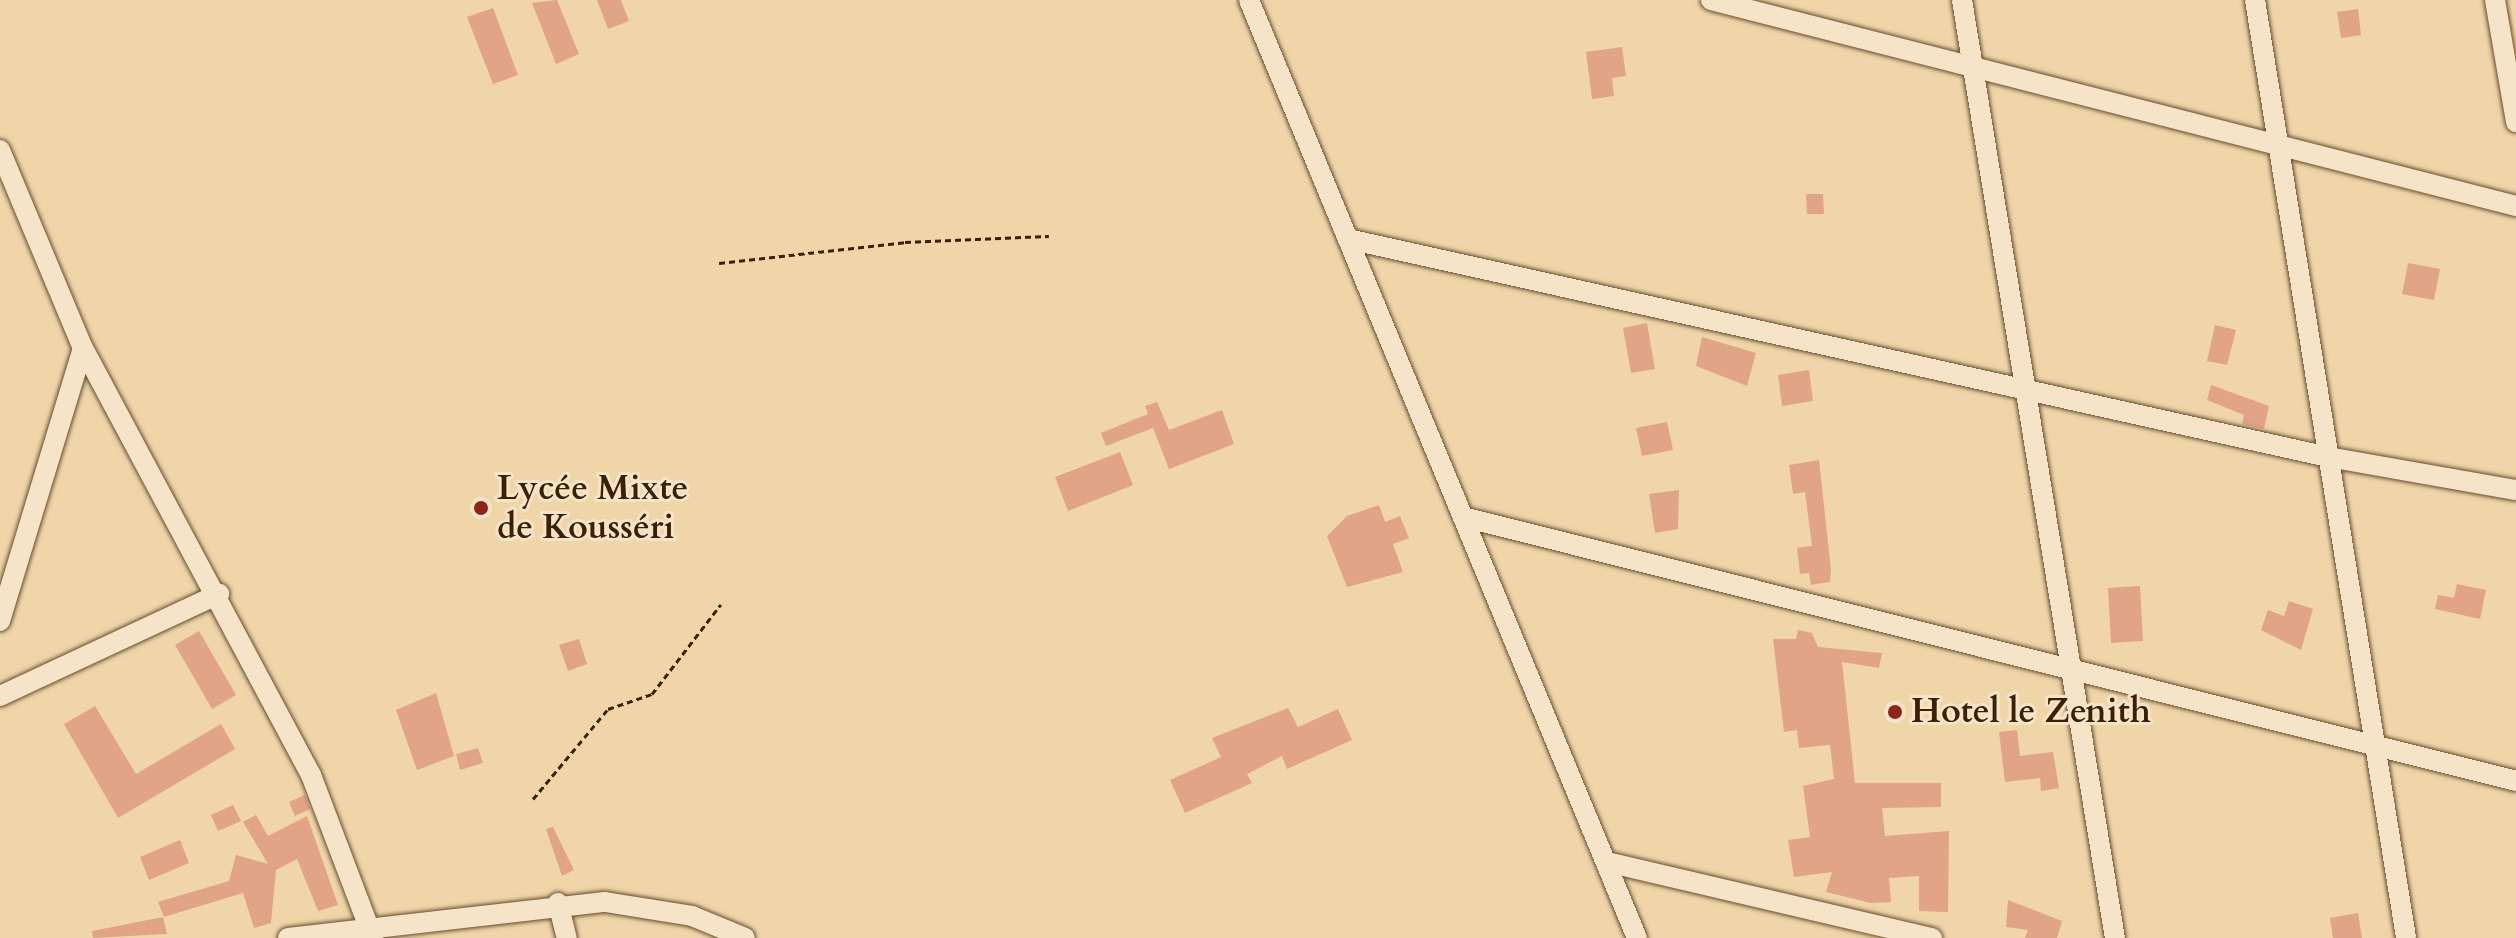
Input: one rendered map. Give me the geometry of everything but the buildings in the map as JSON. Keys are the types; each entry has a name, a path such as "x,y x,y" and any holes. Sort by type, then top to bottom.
{"street":[{"path":"1249,0 1637,938"},
{"path":"1711,0 2275,148 2516,206"},
{"path":"1962,0 1971,70 2030,388 2069,672 2115,938"},
{"path":"2255,0 2275,148 2406,938"},
{"path":"2495,0 2516,122"},
{"path":"0,150 83,348 219,594 311,775 370,931"},
{"path":"1348,239 2030,388 2328,457 2516,490"},
{"path":"0,621 83,348"},
{"path":"1463,517 2069,672 2371,741 2516,781"},
{"path":"0,696 219,594"},
{"path":"1607,862 1932,938"},
{"path":"288,938 370,931 558,903 605,902 692,916 745,938"},
{"path":"558,903 567,938"}],"path":[{"path":"719,263 905,242 1049,236"},
{"path":"533,799 608,709 652,694 721,604"}],"place":[{"name":"Lycée Mixte de Kousséri","path":"481,508"},
{"name":"Hotel le Zenith","path":"1895,712"}]}
